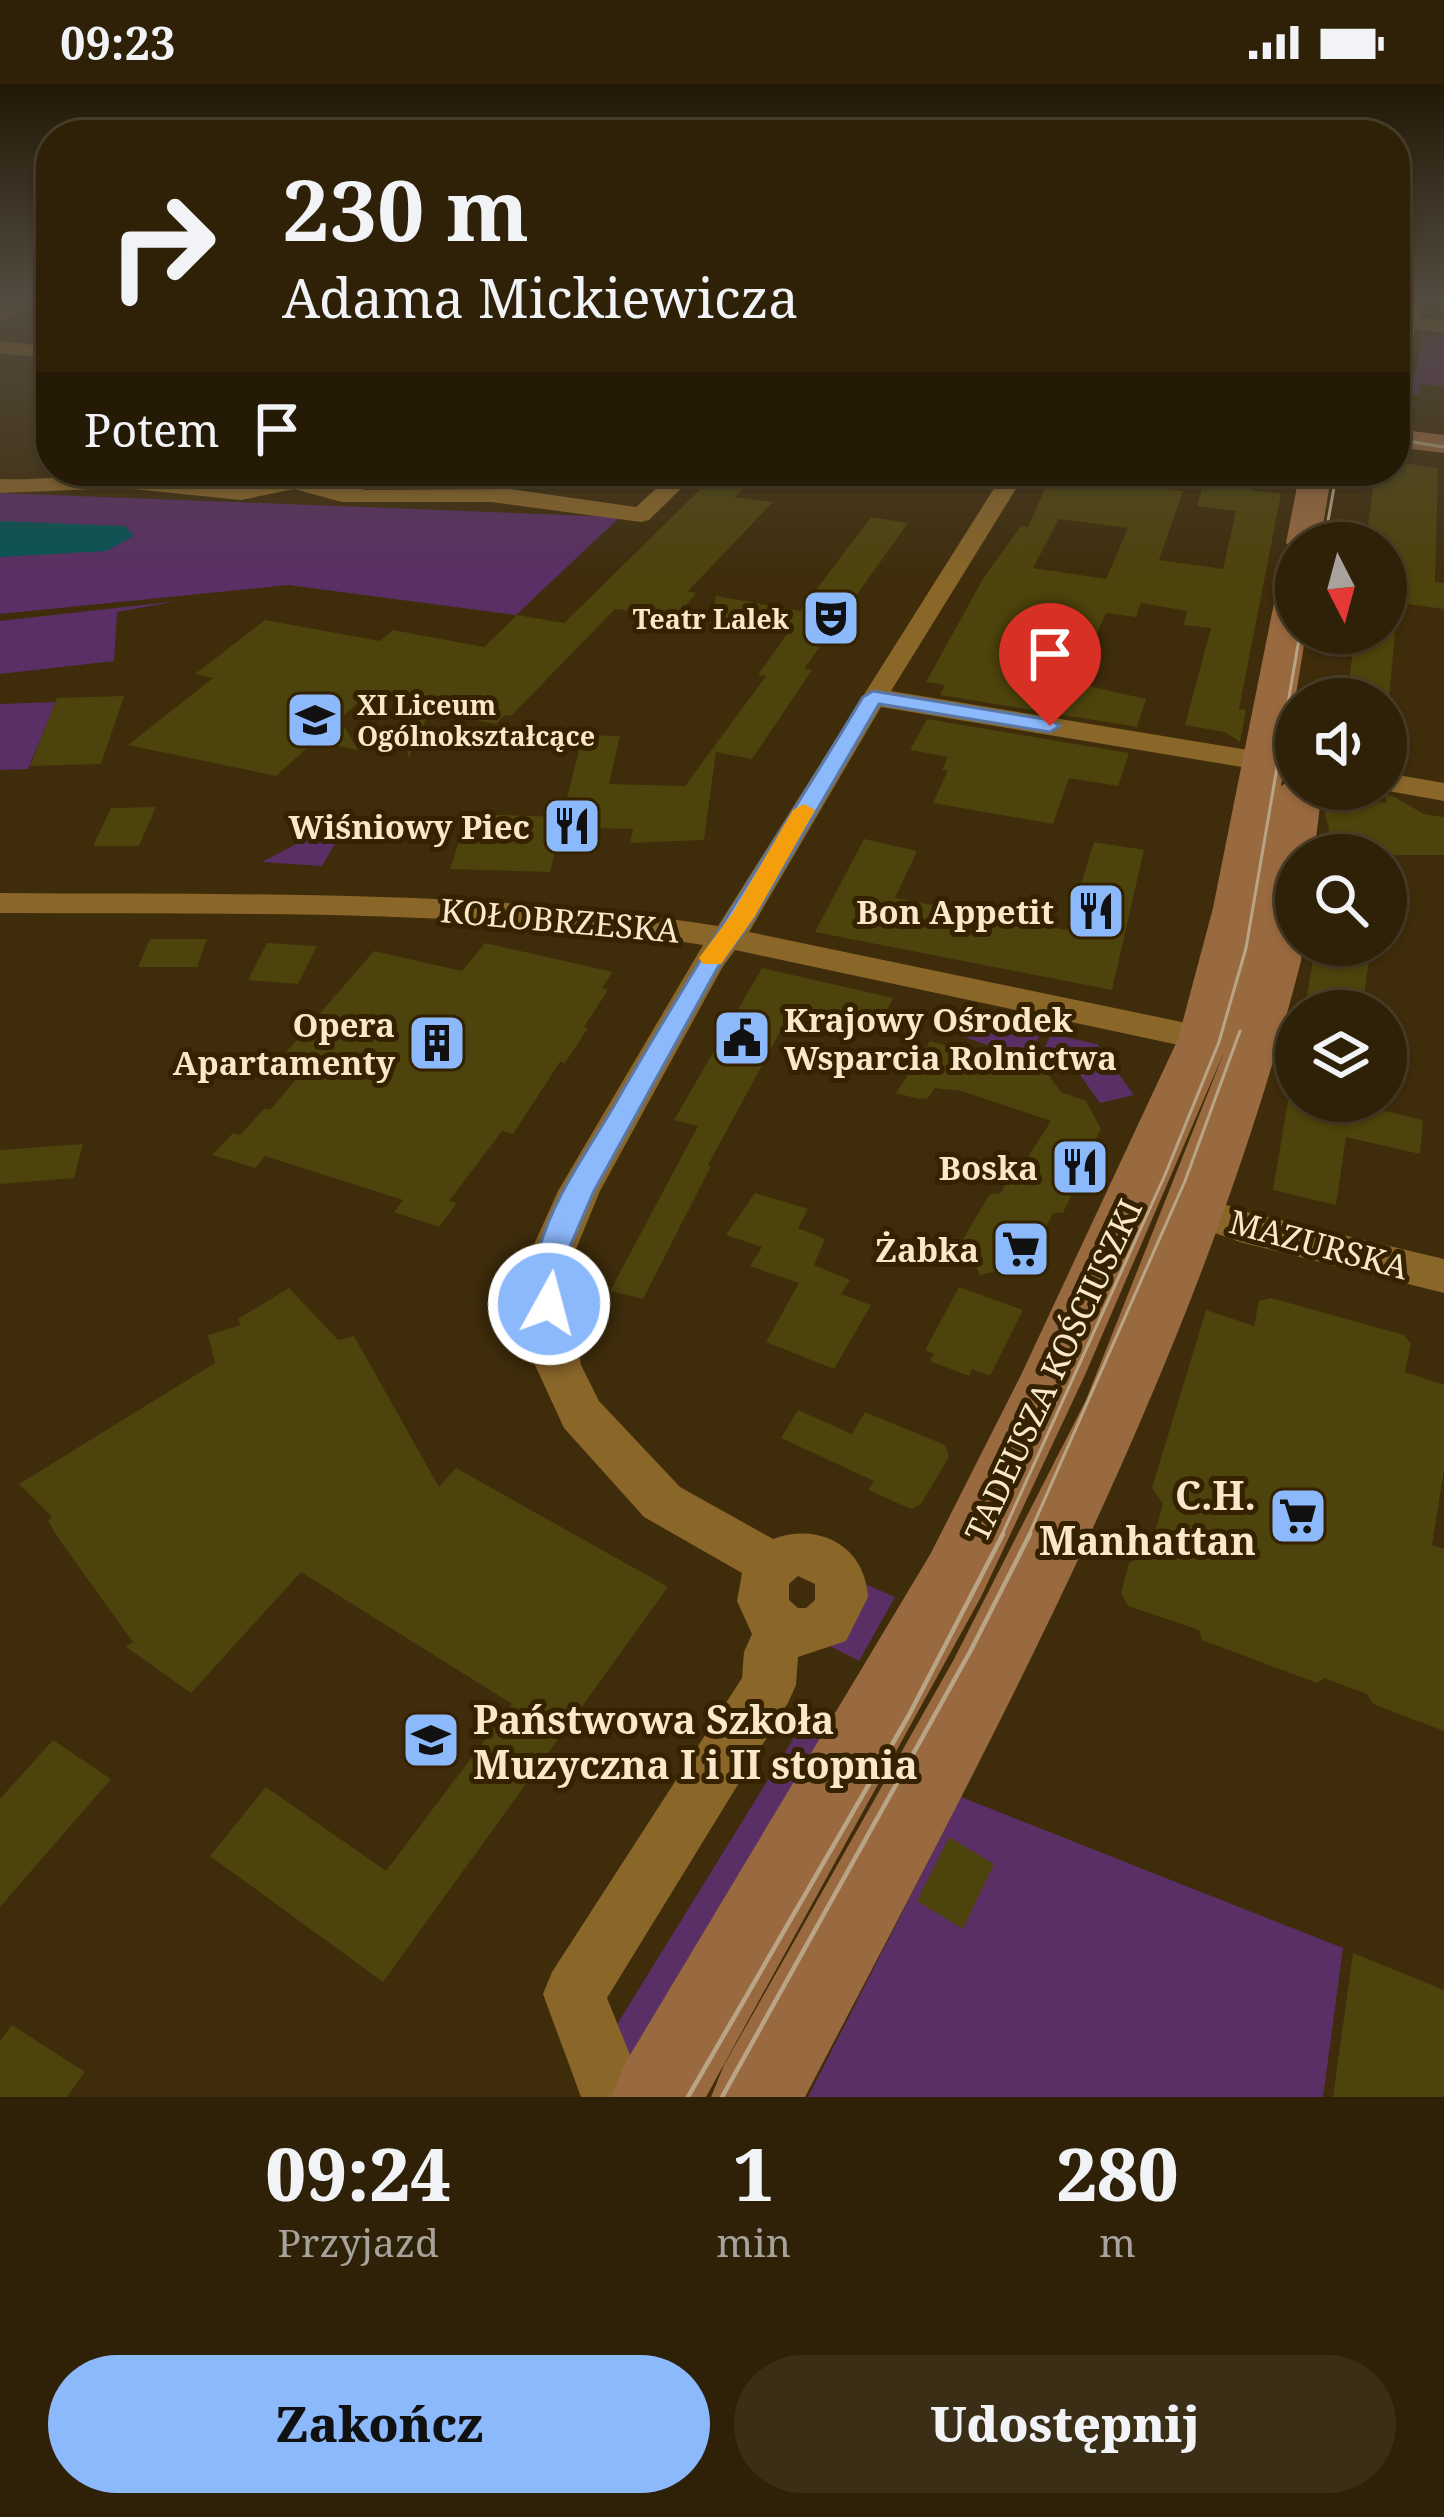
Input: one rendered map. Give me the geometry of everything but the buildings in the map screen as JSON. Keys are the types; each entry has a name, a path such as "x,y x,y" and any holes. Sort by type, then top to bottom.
{"street":[{"path":"1410,439 1444,444"},
{"path":"1410,451 1444,454"},
{"path":"0,486 36,485"},
{"path":"157,486 250,492 269,486"},
{"path":"326,486 349,495 403,499 488,495 641,515 672,486"},
{"path":"772,1564 760,1586 760,1598 774,1620 786,1628 814,1630 837,1616 844,1592 834,1569 811,1556 772,1564 662,1502 581,1414 558,1365 549,1304 554,1249 579,1191 706,965 728,938 1007,486"},
{"path":"1307,522 1313,486"},
{"path":"1339,522 1344,486"},
{"path":"1317,677 1321,654"},
{"path":"873,697 1275,770"},
{"path":"1407,786 1444,792"},
{"name":"TADEUSZA KOŚCIUSZKI","path":"756,2097 1014,1619 1119,1400 1194,1209 1228,1044 1237,908 1275,805"},
{"name":"KOŁOBRZESKA","path":"0,903 499,911 621,921 728,938 1228,1044"},
{"name":"TADEUSZA KOŚCIUSZKI","path":"656,2097 956,1575 1053,1375 1228,1044"},
{"name":"MAZURSKA","path":"1194,1209 1240,1226 1444,1276"},
{"path":"614,2097 574,1994 769,1685 772,1652 786,1628"}],"shaded area":[{"path":"0,493 620,517 516,615 288,585 0,614"},
{"path":"178,601 117,612 114,661 0,674 0,621"},
{"path":"56,702 28,769 0,770 0,704"},
{"path":"342,820 346,825 322,866 262,862"},
{"path":"947,1010 1040,1034 1029,1059 961,1036 943,1014"},
{"path":"1051,1034 1097,1044 1134,1095 1100,1103 1078,1072 1038,1061"},
{"path":"856,1580 895,1597 859,1661 822,1642"},
{"path":"803,1723 830,1725 622,2069 608,2039"},
{"path":"961,1797 1343,1948 1323,2097 808,2097"}],"water":[{"path":"0,521 125,526 134,536 106,551 0,557"}],"tram line":[{"path":"1410,441 1444,447"},
{"path":"1328,522 1334,486"},
{"path":"1001,1537 1165,1175 1219,1042 1246,948 1296,654"},
{"path":"1028,1537 1185,1181 1240,1031"},
{"path":"688,2097 909,1715 1003,1534"},
{"path":"722,2097 971,1650 1030,1534"}],"slow traffic":[{"path":"712,958 743,916 804,810"}],"place":[{"name":"Teatr Lalek","path":"831,618"},
{"name":"XI Liceum Ogólnokształcące","path":"315,720"},
{"name":"Wiśniowy Piec","path":"572,826"},
{"name":"Bon Appetit","path":"1096,911"},
{"name":"Krajowy Ośrodek Wsparcia Rolnictwa","path":"742,1038"},
{"name":"Opera Apartamenty","path":"437,1043"},
{"name":"Boska","path":"1080,1167"},
{"name":"Żabka","path":"1021,1249"},
{"name":"C.H. Manhattan","path":"1298,1516"},
{"name":"Państwowa Szkoła Muzyczna I i II stopnia","path":"431,1740"}],"route":[{"path":"549,1304 554,1249 579,1191 706,965 743,916 873,697 1050,726"}]}
